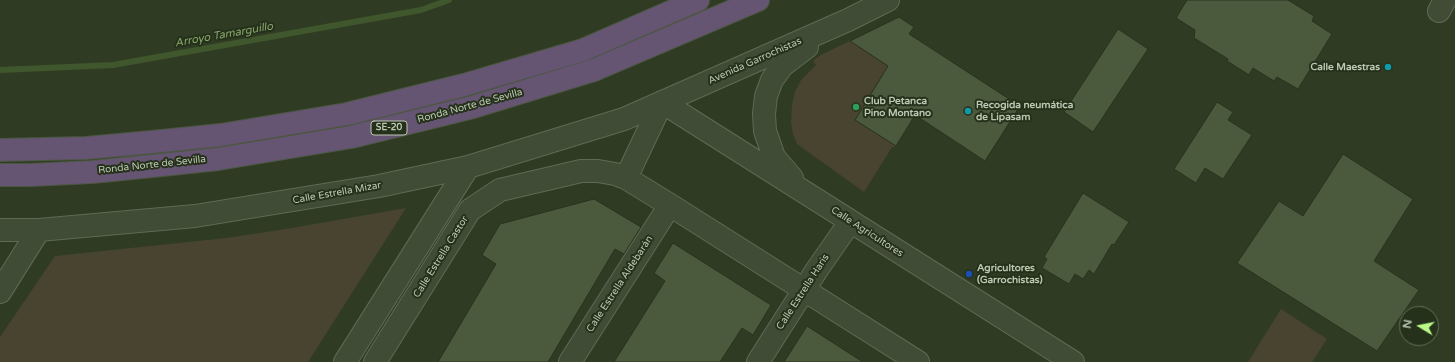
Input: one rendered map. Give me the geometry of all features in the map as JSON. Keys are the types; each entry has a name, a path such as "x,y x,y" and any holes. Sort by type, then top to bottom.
{"highway":[{"name":"SE-20","path":"0,150 86,148 168,141 221,135 347,114 464,85 583,50 698,0"},
{"name":"Ronda Norte de Sevilla","path":"0,174 30,175 84,172 218,159 351,137 474,107 594,70 758,0"}],"street":[{"path":"803,191 774,157 765,131 764,114 766,96 772,80 782,66 809,45 848,20 888,0"},
{"name":"Avenida Garrochistas","path":"662,102 848,20"},
{"path":"662,102 626,178 918,362"},
{"name":"Calle Estrella Mizar","path":"0,230 40,230 195,216 379,186 468,167 624,119 662,102"},
{"name":"Calle Agricultores","path":"662,102 1073,362"},
{"path":"345,362 468,167"},
{"name":"Calle Estrella Castor","path":"375,362 470,210 500,190 581,171 615,174 626,178"},
{"name":"Calle Estrella Aldebarán","path":"570,362 670,205"},
{"name":"Calle Estrella Haris","path":"758,362 850,222"},
{"path":"0,292 40,230"}],"shaded area":[{"name":"Club Petanca Pino Montano","path":"899,17 914,27 909,34 950,60 896,146 892,147 864,192 797,144 791,123 792,104 795,92 801,80 816,65 813,61 821,55"},
{"path":"406,208 308,362 0,362 0,337 55,256 226,238"},
{"path":"1281,309 1327,339 1312,362 1248,362"}],"building":[{"path":"1187,0 1288,0 1314,16 1312,21 1332,34 1298,89 1277,77 1274,81 1253,68 1249,75 1227,61 1228,59 1194,38 1195,30 1176,18"},
{"path":"899,17 914,27 909,34 1020,106 985,161 915,115 896,146 855,120 888,66 850,41"},
{"path":"1118,29 1148,49 1093,132 1064,112"},
{"path":"1217,102 1233,112 1228,120 1252,135 1223,179 1205,168 1196,183 1174,169"},
{"path":"1343,154 1413,199 1374,261 1419,290 1408,306 1399,306 1399,319 1377,351 1237,263 1279,201 1303,216"},
{"path":"1083,193 1129,222 1114,245 1112,244 1094,274 1089,270 1083,279 1075,274 1069,284 1042,268 1047,259 1044,257"},
{"path":"594,199 641,227 624,254 615,249 548,362 438,362 496,264 482,255 500,224"},
{"path":"673,243 771,305 753,335 742,328 720,362 614,362 665,281 654,273"},
{"path":"807,326 863,362 784,362"}],"waterway":[{"name":"Arroyo Tamarguillo","path":"0,70 113,65 421,10 449,0"}],"place":[{"name":"Calle Maestras","path":"1388,67"},
{"name":"Club Petanca Pino Montano","path":"856,107"},
{"name":"Recogida neumática de Lipasam","path":"968,111"},
{"name":"Agricultores (Garrochistas)","path":"969,274"}]}
